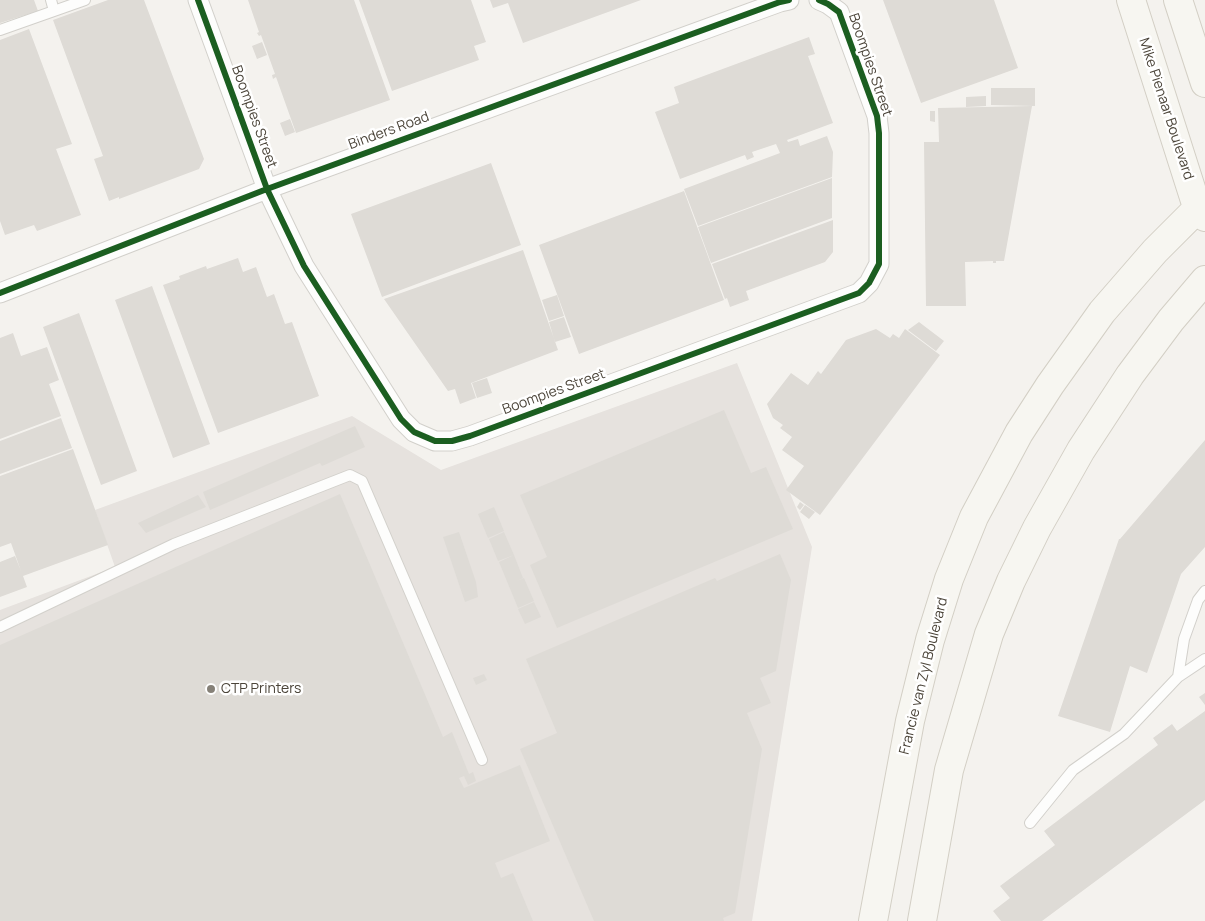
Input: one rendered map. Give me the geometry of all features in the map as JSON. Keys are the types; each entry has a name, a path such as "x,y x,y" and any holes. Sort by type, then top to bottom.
{"main road":[{"name":"Mike Pienaar Boulevard","path":"1131,0 1202,208"},
{"path":"1178,0 1205,83"},
{"name":"Francie van Zyl Boulevard","path":"873,921 914,703 930,640 949,579 974,517 1019,433 1050,385 1102,312 1155,250 1202,208"},
{"path":"922,921 949,770 992,626 1011,582 1037,528 1082,450 1130,375 1205,280"},
{"path":"1172,320 1205,310"}],"street":[{"name":"Boompies Street","path":"198,0 267,189 304,266 401,419 414,432 435,441 452,441 470,436 859,292 869,284 879,264 880,257 879,133 877,116 839,12 819,0"},
{"name":"Binders Road","path":"0,293 267,189 789,0"}],"lane":[{"path":"51,0 54,11"},
{"path":"0,30 85,0"},
{"path":"0,627 174,544 350,474 362,481 482,760"},
{"path":"1178,676 1184,639 1198,600 1205,591"},
{"path":"1030,822 1073,770 1124,734 1178,676 1205,659"}],"shaded area":[{"path":"737,363 812,547 752,921 0,921 0,610 115,567 95,510 352,416 441,470"}],"building":[{"path":"0,0 34,0 38,11 0,23"},
{"path":"108,0 144,0 204,159 199,169 109,201 94,159 103,156 53,20"},
{"path":"248,0 354,0 390,100 296,133 276,77 273,79 272,75 275,74 261,35 259,36 257,33 259,32"},
{"path":"359,0 471,0 486,42 474,46 479,60 392,91"},
{"path":"490,0 641,0 523,43 508,3 493,8"},
{"path":"883,0 994,0 1018,68 921,103"},
{"path":"29,29 72,144 56,149 81,215 37,231 34,225 5,235 0,221 0,40"},
{"path":"809,37 815,54 808,56 833,123 787,140 788,142 798,139 800,146 827,136 833,152 832,177 698,226 684,189 780,153 776,144 752,152 754,157 747,160 745,155 680,179 655,112 679,103 674,87"},
{"path":"262,42 267,55 257,59 252,46"},
{"path":"991,88 1035,88 1035,106 991,105"},
{"path":"986,96 986,106 966,107 966,97"},
{"path":"1032,106 1004,261 996,261 996,263 993,263 993,261 965,262 966,306 926,306 924,142 939,142 938,108"},
{"path":"930,111 935,111 935,122 930,121"},
{"path":"290,119 295,132 285,136 280,123"},
{"path":"491,163 521,245 382,297 351,214"},
{"path":"832,178 832,218 711,263 698,227"},
{"path":"684,191 724,300 579,354 539,245"},
{"path":"833,220 833,252 825,262 746,291 749,300 730,307 727,298 725,299 712,264"},
{"path":"523,250 558,350 471,383 476,398 460,404 455,389 448,391 384,299"},
{"path":"238,258 243,272 256,267 267,297 274,294 285,324 292,322 319,396 218,433 163,285 180,279 179,276 206,266 207,269"},
{"path":"152,286 210,444 173,458 115,300"},
{"path":"557,295 564,316 549,321 542,300"},
{"path":"79,313 137,471 101,485 43,327"},
{"path":"564,317 571,337 555,342 549,322"},
{"path":"919,322 944,341 936,351 908,330"},
{"path":"876,329 890,338 893,334 899,338 905,329 940,355 820,515 786,490 804,466 782,450 792,437 780,428 783,425 773,418 767,404 791,373 808,385 818,371 821,374 846,340"},
{"path":"13,333 21,356 47,347 59,380 49,384 61,416 0,439 0,338"},
{"path":"487,378 492,393 477,398 472,383"},
{"path":"724,410 751,473 766,467 793,529 557,628 530,565 547,557 520,495"},
{"path":"61,418 72,448 0,474 0,441"},
{"path":"355,426 365,447 322,466 320,463 210,510 203,492"},
{"path":"1205,440 1205,547 1181,574 1147,673 1130,666 1110,732 1058,716 1119,539"},
{"path":"73,449 108,545 23,576 27,587 0,597 0,562 15,556 21,571 11,543 0,547 0,476"},
{"name":"CTP Printers","path":"340,494 443,737 452,732 469,774 473,772 476,781 468,785 464,776 459,778 464,788 520,765 550,841 495,863 501,878 513,873 533,921 0,921 0,645"},
{"path":"198,495 206,507 146,533 138,523"},
{"path":"800,502 804,505 800,510 797,507"},
{"path":"805,505 815,512 809,519 800,512"},
{"path":"494,507 504,531 488,538 478,514"},
{"path":"459,532 476,582 478,597 465,602 443,537"},
{"path":"504,532 514,555 498,561 489,539"},
{"path":"780,554 791,580 776,671 760,678 771,703 747,713 762,749 735,913 723,918 724,921 594,921 520,749 557,733 526,659 715,578 717,581"},
{"path":"514,555 523,578 517,581 524,578 534,601 518,608 499,562"},
{"path":"534,602 541,617 525,624 518,609"},
{"path":"484,674 487,680 476,685 473,678"},
{"path":"1205,693 1205,705 1199,697"},
{"path":"1205,711 1205,800 1042,921 1001,921 993,911 1010,898 1000,886 1055,845 1044,831 1158,745 1153,738 1172,724 1177,731"}],"cycle path":[{"path":"198,0 267,189 304,266 401,419 414,432 435,441 452,441 470,436 859,293 869,283 879,264 879,133 877,116 839,12 819,0"},
{"path":"0,293 267,189 789,0"}],"place":[{"name":"CTP Printers","path":"211,689"}]}
